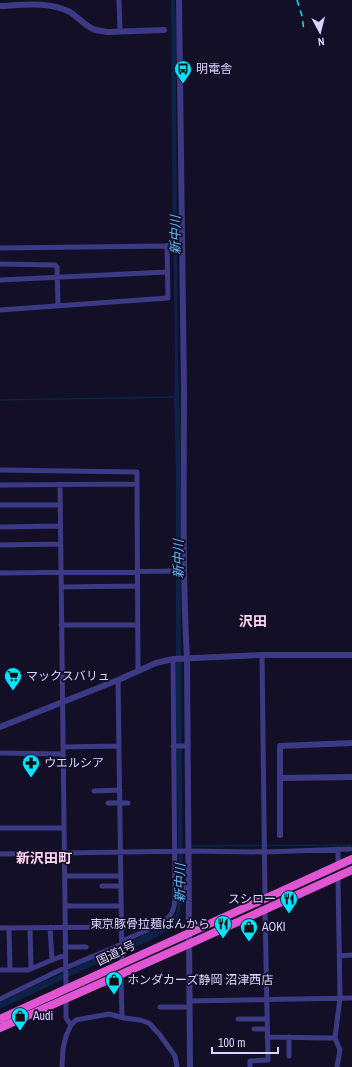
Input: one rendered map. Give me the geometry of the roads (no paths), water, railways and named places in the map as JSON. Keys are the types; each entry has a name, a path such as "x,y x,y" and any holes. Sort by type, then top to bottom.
{"highway":[{"name":"国道1号","path":"0,1019 122,960 189,933 352,859"},
{"name":"国道1号","path":"0,1028 352,870"}],"street":[{"path":"119,0 120,31"},
{"path":"179,0 184,571 188,746 187,887 189,933 190,1067"},
{"path":"0,6 11,3 55,7 70,12 91,28 99,31 164,30"},
{"path":"0,310 168,298 167,246"},
{"path":"0,248 182,246"},
{"path":"0,264 55,265 57,267 58,306"},
{"path":"0,280 168,272"},
{"path":"0,470 137,472 138,671"},
{"path":"0,484 137,484"},
{"path":"60,484 66,986"},
{"path":"0,505 60,505"},
{"path":"0,527 60,526"},
{"path":"0,545 60,544"},
{"path":"0,573 184,571"},
{"path":"61,587 137,586"},
{"path":"61,625 138,625"},
{"path":"262,655 265,898"},
{"path":"0,727 118,680 156,663 174,659 262,655 352,655"},
{"path":"0,999 122,943 164,921 172,913 175,905 176,888 173,746 174,659"},
{"path":"118,680 122,960"},
{"path":"280,835 280,746 352,743"},
{"path":"63,747 119,746"},
{"path":"173,746 188,746"},
{"path":"0,754 63,754"},
{"path":"280,778 352,777"},
{"path":"94,791 120,790"},
{"path":"108,803 128,803"},
{"path":"0,828 64,828"},
{"path":"338,849 338,865"},
{"path":"0,854 187,851 265,852 350,849"},
{"path":"65,876 121,876"},
{"path":"337,1067 340,1050 335,1038 340,998 338,876"},
{"path":"102,886 121,886"},
{"path":"176,888 187,887"},
{"path":"65,906 121,906"},
{"path":"265,909 267,1037 269,1067"},
{"path":"0,928 142,926"},
{"path":"9,928 10,970"},
{"path":"30,928 31,969"},
{"path":"50,928 52,960"},
{"path":"65,947 86,947"},
{"path":"0,970 28,970 65,955"},
{"path":"339,956 352,955"},
{"path":"121,974 122,1017"},
{"path":"66,998 66,1018 71,1025"},
{"path":"160,1007 267,1000 352,998"},
{"path":"62,1067 63,1049 66,1036 71,1025 76,1020 109,1014 140,1020 149,1024 160,1035 175,1056 177,1067"},
{"path":"238,1020 267,1019"},
{"path":"254,1029 267,1029"},
{"path":"267,1037 335,1038"},
{"path":"289,1037 290,1056"},
{"path":"250,1067 250,1061 268,1060"}],"water":[{"name":"新中川","path":"171,0 175,0 177,48 178,368 180,412 183,897 178,921 167,931 149,941 0,1009 0,1002 168,924 174,918 177,909 179,890 176,738 176,471 174,401 175,360"}],"waterway":[{"path":"0,400 176,397"},
{"path":"189,846 352,845"}],"railway":[{"path":"297,0 302,16 304,31"}],"place":[{"name":"明電舎","path":"183,84"},
{"name":"マックスバリュ","path":"13,691"},
{"name":"ウエルシア","path":"31,778"},
{"name":"スシロー","path":"289,914"},
{"name":"東京豚骨拉麺ばんから","path":"223,939"},
{"name":"AOKI","path":"249,942"},
{"name":"ホンダカーズ静岡 沼津西店","path":"114,995"},
{"name":"Audi","path":"20,1031"}],"district":[{"name":"沢田","path":"253,621"},
{"name":"新沢田町","path":"44,858"}]}
